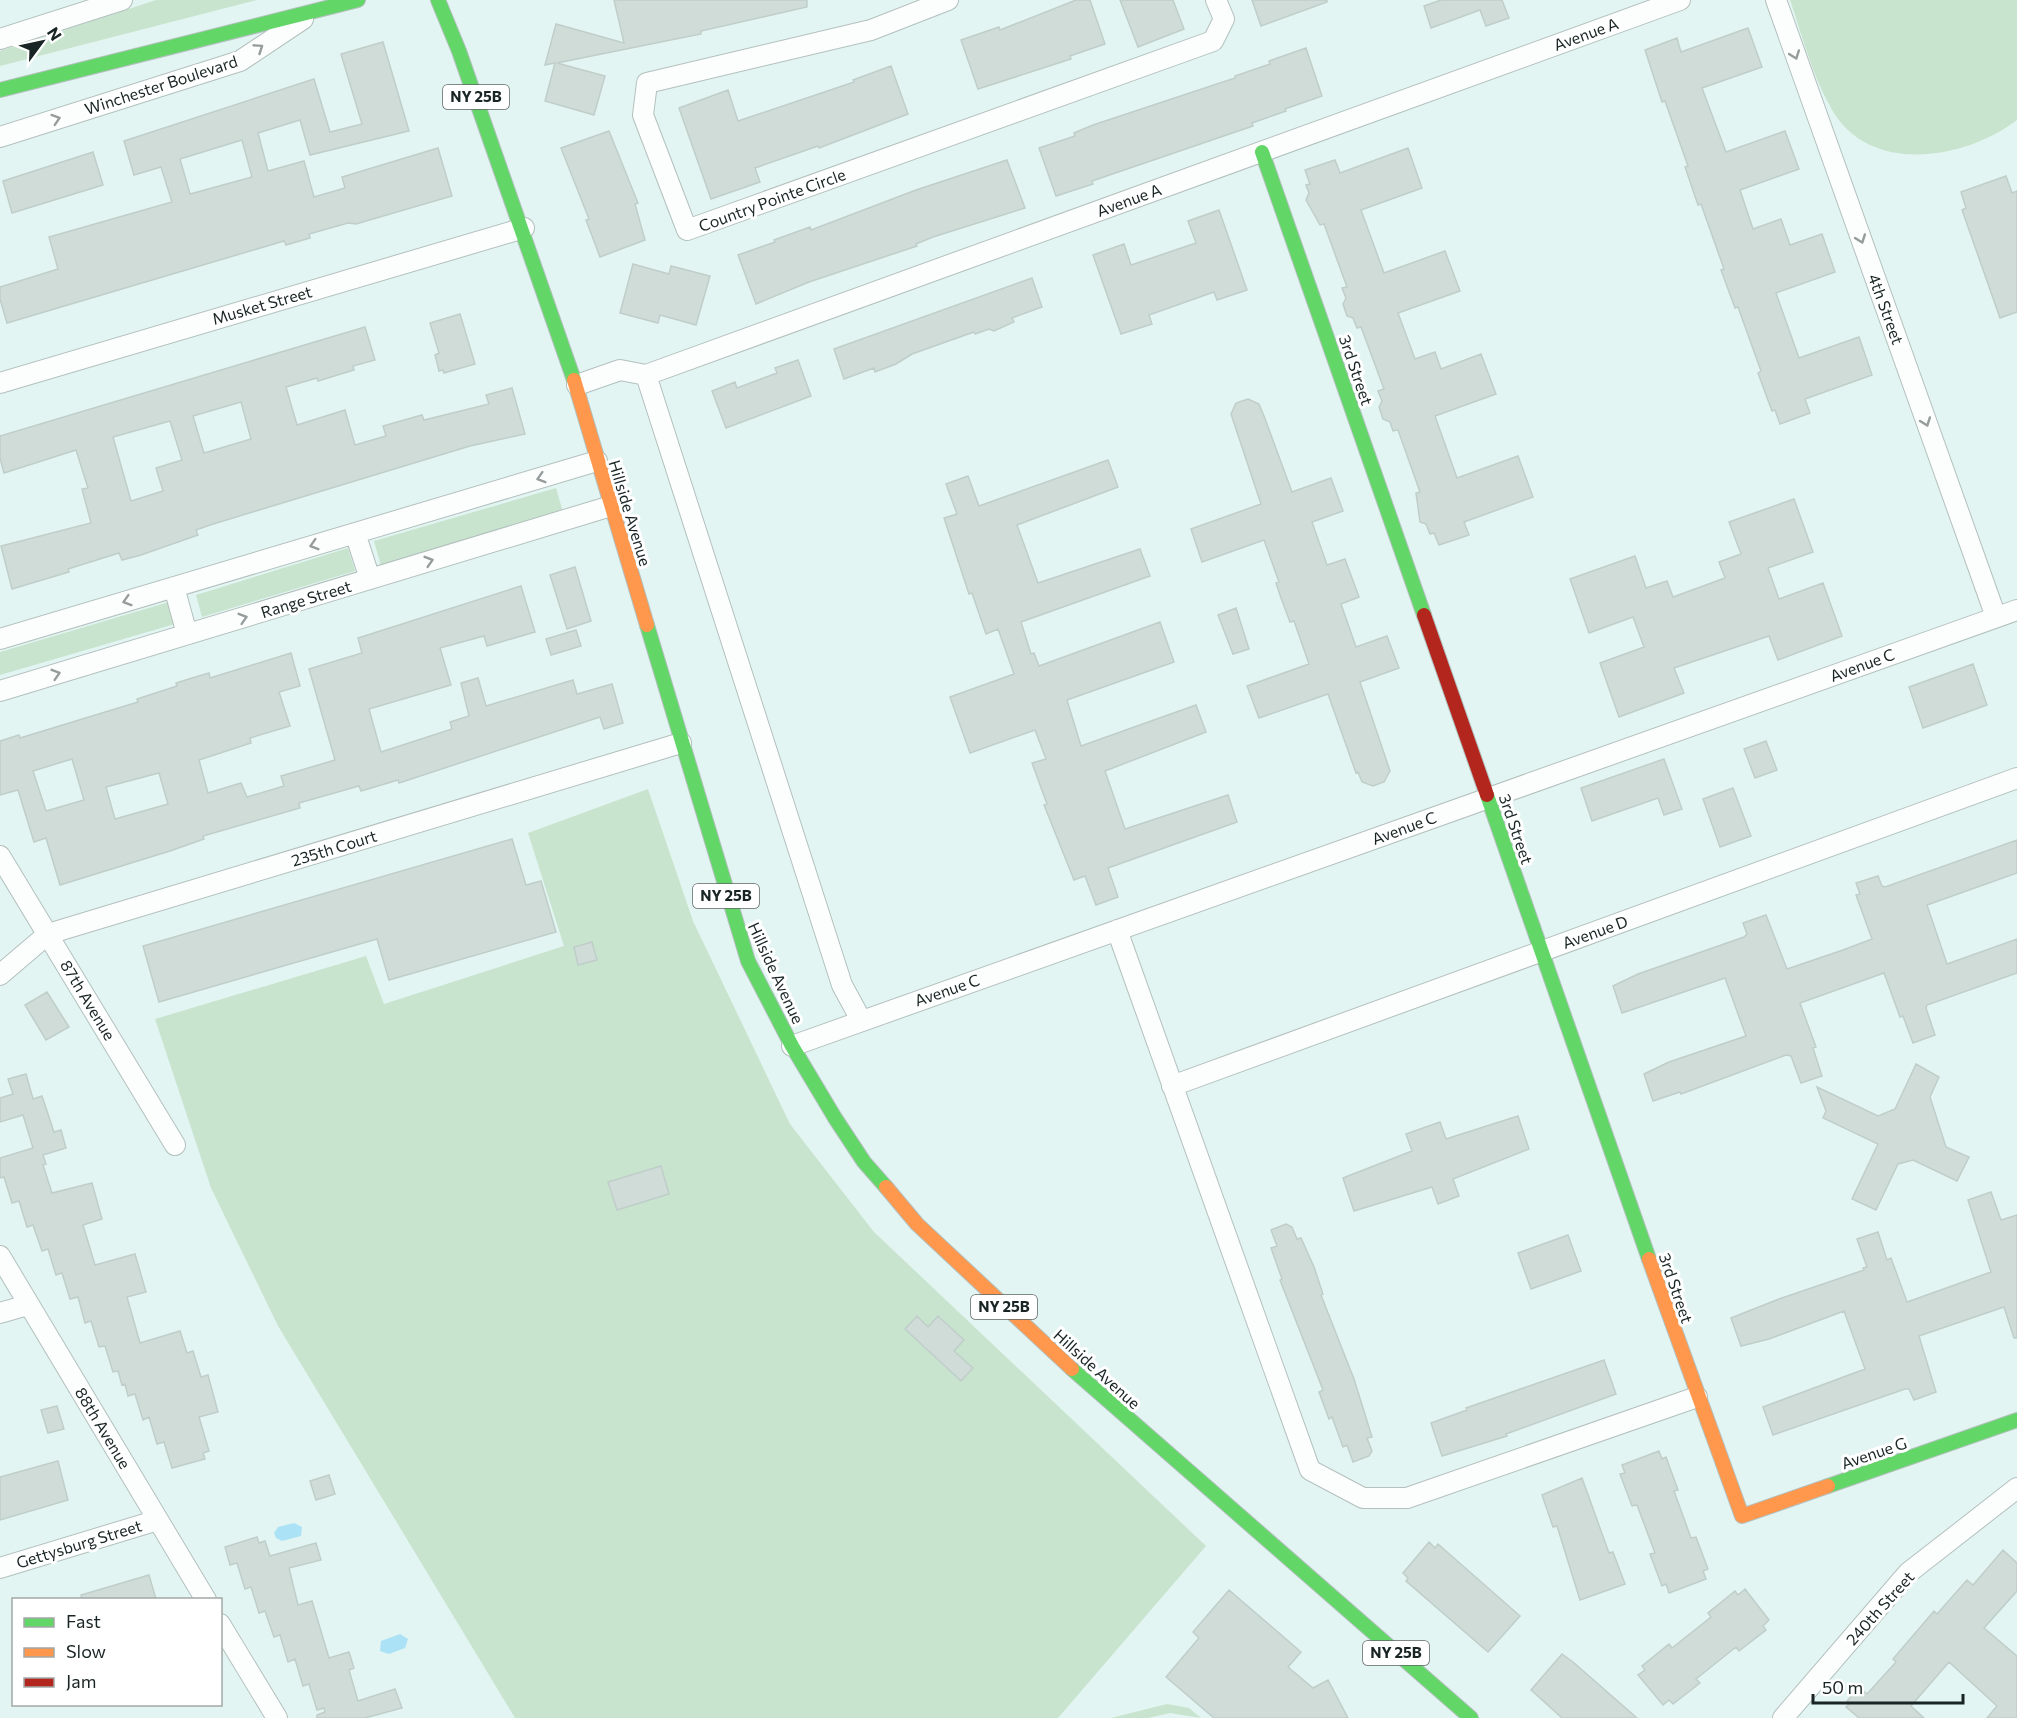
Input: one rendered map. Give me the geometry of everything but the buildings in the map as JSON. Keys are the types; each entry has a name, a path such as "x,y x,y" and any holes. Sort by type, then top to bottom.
{"main road":[{"name":"Winchester Boulevard","path":"0,90 358,0"},
{"name":"Hillside Avenue","path":"438,0 524,228 577,386 597,461 737,931 748,961 792,1046 864,1162 917,1224 1071,1368 1471,1718"},
{"name":"3rd Street","path":"1262,152 1697,1397 1742,1516"},
{"name":"Avenue G","path":"1742,1516 2017,1420"}],"street":[{"path":"0,39 122,0"},
{"name":"Country Pointe Circle","path":"948,0 904,9 871,30 647,82 643,115 687,230 1213,41 1224,20 1216,0"},
{"name":"Avenue A","path":"577,386 620,370 646,375 1680,0"},
{"name":"4th Street","path":"1776,0 1996,617"},
{"name":"Winchester Boulevard","path":"0,137 240,60 312,13"},
{"name":"Musket Street","path":"0,383 524,228"},
{"path":"646,375 839,974 861,1020"},
{"path":"0,639 597,461"},
{"name":"Range Street","path":"0,691 611,506"},
{"path":"355,533 370,579"},
{"path":"174,587 187,634"},
{"name":"Avenue C","path":"792,1046 2017,610"},
{"name":"235th Court","path":"0,975 48,934 681,743"},
{"name":"Avenue D","path":"1172,1086 2017,778"},
{"name":"87th Avenue","path":"0,856 175,1145"},
{"path":"1117,930 1310,1470 1363,1498 1407,1498 1697,1397"},
{"name":"88th Avenue","path":"0,1256 205,1598"},
{"path":"0,1313 28,1305"},
{"name":"240th Street","path":"1783,1718 1908,1573 2017,1488"},
{"name":"Gettysburg Street","path":"0,1568 158,1520"},
{"path":"222,1627 277,1718"}],"green space":[{"path":"156,0 257,0 0,66 0,51"},
{"path":"1790,0 2017,0 2017,120 1996,134 1971,145 1945,152 1918,154 1892,152 1868,144 1847,130 1831,108 1813,69"},
{"path":"556,488 563,512 381,566 374,541"},
{"path":"348,548 355,571 202,617 196,595"},
{"path":"169,602 175,624 0,675 0,652"},
{"path":"648,789 693,921 790,1124 874,1232 1206,1546 1058,1718 515,1718 278,1326 211,1188 155,1019 366,956 384,1004 564,946 528,833"},
{"path":"1167,1704 1189,1708 1201,1718 1170,1713 1148,1718 1111,1718"}],"water":[{"path":"294,1523 302,1527 301,1536 282,1541 276,1538 274,1533 278,1527"},
{"path":"400,1634 408,1639 405,1648 389,1654 380,1651 381,1641"}],"traffic: fast":[{"path":"0,90 358,0"},
{"path":"438,0 459,51 574,380"},
{"path":"1262,152 1424,615"},
{"path":"647,625 748,961 792,1046 835,1118 864,1162 886,1187"},
{"path":"1487,795 1649,1259"},
{"path":"1072,1369 1471,1718"},
{"path":"1828,1486 2017,1420"}],"traffic: slow":[{"path":"574,380 647,625"},
{"path":"886,1187 917,1224 1072,1369"},
{"path":"1649,1259 1742,1516 1828,1486"}],"traffic: jam":[{"path":"1424,615 1487,795"}]}
